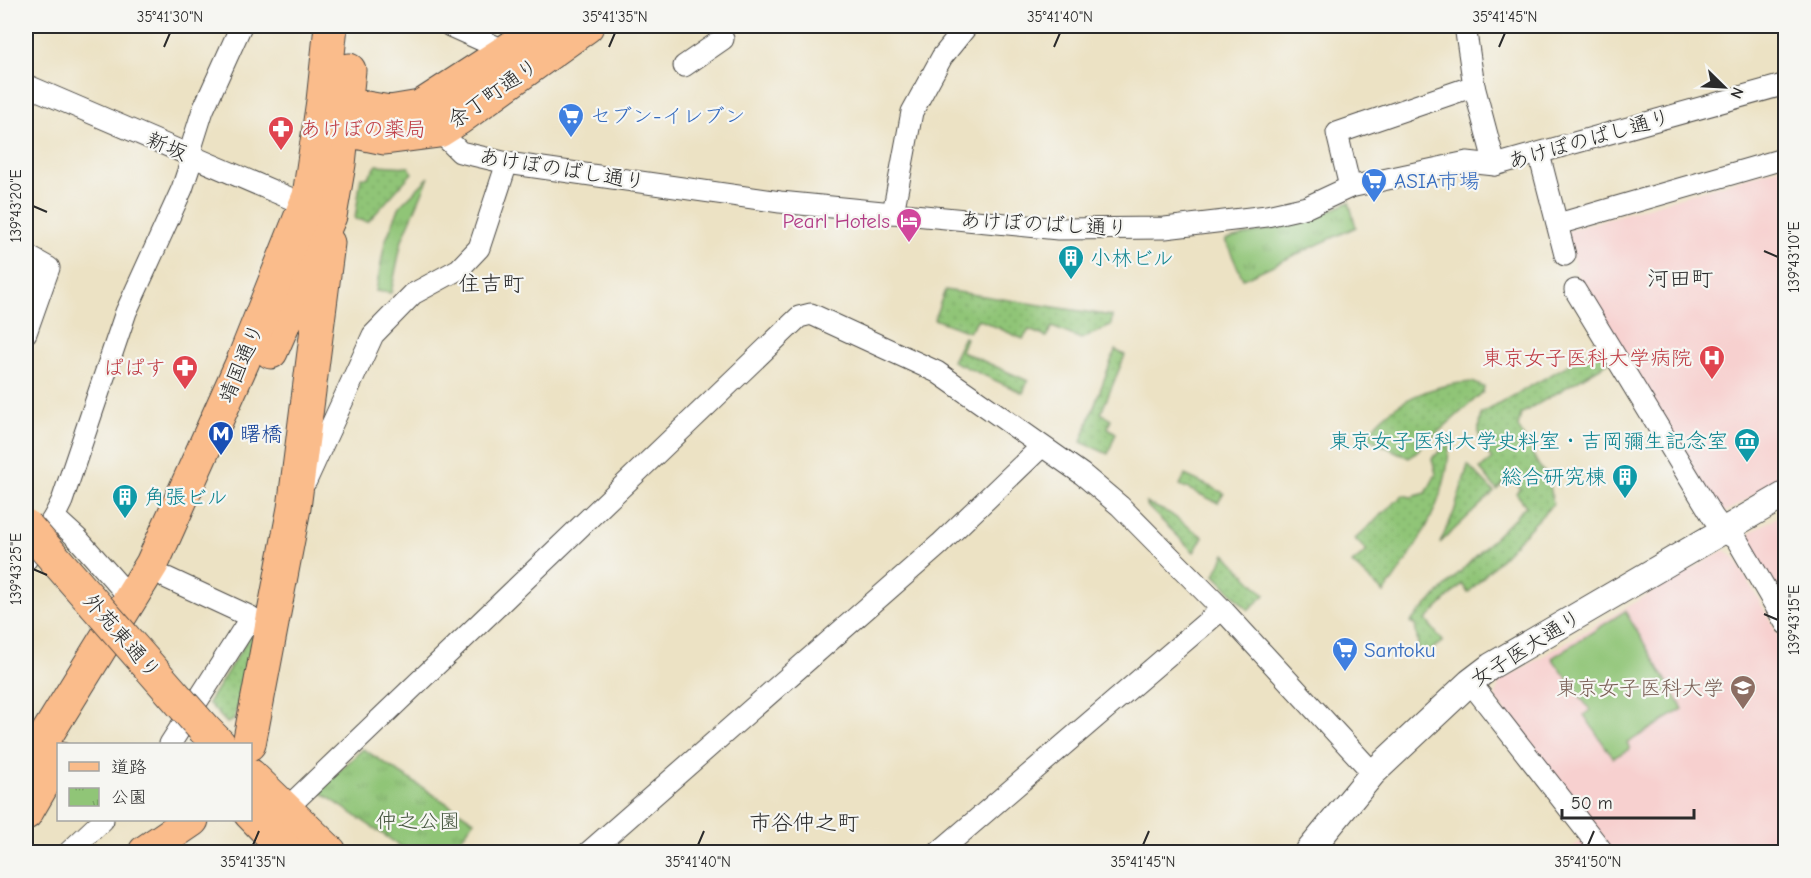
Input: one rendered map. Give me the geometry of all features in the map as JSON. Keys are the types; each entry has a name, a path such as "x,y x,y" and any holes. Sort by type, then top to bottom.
{"main road":[{"name":"靖国通り","path":"331,26 333,115"},
{"name":"靖国通り","path":"68,743 276,340 320,206 333,115 353,26"},
{"name":"余丁町通り","path":"333,115 390,112 420,107 545,26"},
{"name":"余丁町通り","path":"333,115 385,138 439,131 587,26"},
{"name":"靖国通り","path":"26,768 152,583 157,554 266,305 320,206"},
{"path":"249,743 263,620 294,508 315,355 327,261 320,206"},
{"path":"266,305 276,340 315,355"},
{"name":"外苑東通り","path":"40,522 204,739"},
{"name":"外苑東通り","path":"26,559 204,739"},
{"path":"26,813 57,760"},
{"path":"252,777 330,852"},
{"path":"252,815 288,852"},
{"path":"145,852 189,821"}],"street":[{"path":"26,559 40,522 62,501 126,312 182,189 203,110 241,26"},
{"path":"450,26 507,52"},
{"path":"894,213 912,112 942,57 968,26"},
{"path":"1465,26 1474,86 1495,165"},
{"path":"684,66 723,39"},
{"name":"あけぼのばし通り","path":"439,131 460,152 507,163 780,202 1058,229 1154,229 1268,216 1307,207 1350,187 1467,162 1495,165 1785,84"},
{"name":"新坂","path":"26,85 294,200 320,206"},
{"path":"1350,187 1337,133 1474,86"},
{"path":"1539,154 1565,255"},
{"path":"1558,224 1785,158"},
{"path":"294,508 373,334 413,294 459,269 478,248 507,163"},
{"path":"26,255 49,268 26,333"},
{"path":"1575,290 1724,531 1737,540 1785,624"},
{"path":"286,809 799,317 811,314 937,372 1082,474 1120,506 1222,609 1372,773"},
{"path":"589,852 940,544 1041,447"},
{"name":"女子医大通り","path":"1308,852 1372,773 1470,681 1491,666 1785,494"},
{"path":"40,522 77,538 124,591 152,583 263,620 171,743"},
{"path":"939,852 1222,609"},
{"path":"1470,681 1603,852"},
{"path":"69,852 101,821"}],"shaded area":[{"name":"東京女子医科大学病院","path":"1785,166 1785,476 1726,512 1714,503 1580,287 1566,231"},
{"path":"1785,512 1785,605 1747,541 1751,532"},
{"path":"1724,550 1735,558 1785,646 1785,852 1611,852 1495,699 1499,682"},
{"path":"1584,839 1594,852 1566,852"}],"green space":[{"path":"377,165 409,167 412,173 368,222 355,219 361,177 367,178"},
{"path":"429,177 402,240 391,293 376,291 385,242 400,206"},
{"path":"1349,202 1356,227 1243,279 1225,240 1311,219"},
{"path":"945,290 1112,316 1111,326 1081,339 1052,327 1046,337 1029,330 1023,339 978,319 969,332 934,319"},
{"path":"964,337 966,338 961,351 1028,381 1023,393 952,361"},
{"path":"1600,347 1609,362 1521,414 1518,427 1539,466 1549,478 1553,504 1468,593 1462,584 1426,620 1443,641 1420,658 1415,625 1410,622 1526,506 1516,493 1520,488 1510,477 1497,490 1480,469 1492,459 1480,438 1481,414"},
{"path":"1115,350 1125,355 1101,413 1111,419 1108,428 1116,433 1108,454 1081,442"},
{"path":"1472,382 1484,387 1483,392 1409,458 1368,438 1368,434 1377,422 1388,412 1414,396 1443,386"},
{"path":"1449,442 1444,483 1429,522 1384,593 1352,563 1367,551 1355,539 1403,495 1411,497 1426,493 1436,474 1432,459"},
{"path":"1468,465 1494,492 1440,543 1454,512"},
{"path":"1185,475 1224,493 1218,503 1180,485"},
{"path":"1146,503 1169,513 1203,537 1194,552 1148,507"},
{"path":"1225,554 1265,595 1248,610 1215,575"},
{"path":"1625,611 1683,709 1627,743 1630,749 1613,758 1584,715 1590,710 1552,658"},
{"path":"257,631 234,720 227,723 208,703 252,632"},
{"name":"仲之公園","path":"363,749 474,821 451,852 409,852 322,793 322,787"}],"place":[{"name":"セブン-イレブン","path":"571,139"},
{"name":"あけぼの薬局","path":"281,152"},
{"name":"ASIA市場","path":"1374,204"},
{"name":"Pearl Hotels","path":"909,244"},
{"name":"小林ビル","path":"1071,281"},
{"name":"東京女子医科大学病院","path":"1712,381"},
{"name":"ぱぱす","path":"185,391"},
{"name":"曙橋","path":"221,457"},
{"name":"東京女子医科大学史料室・吉岡彌生記念室","path":"1747,464"},
{"name":"総合研究棟","path":"1625,500"},
{"name":"角張ビル","path":"125,520"},
{"name":"Santoku","path":"1345,673"},
{"name":"東京女子医科大学","path":"1743,711"}],"district":[{"name":"河田町","path":"1680,279"},
{"name":"住吉町","path":"491,284"},
{"name":"市谷仲之町","path":"804,823"}]}
